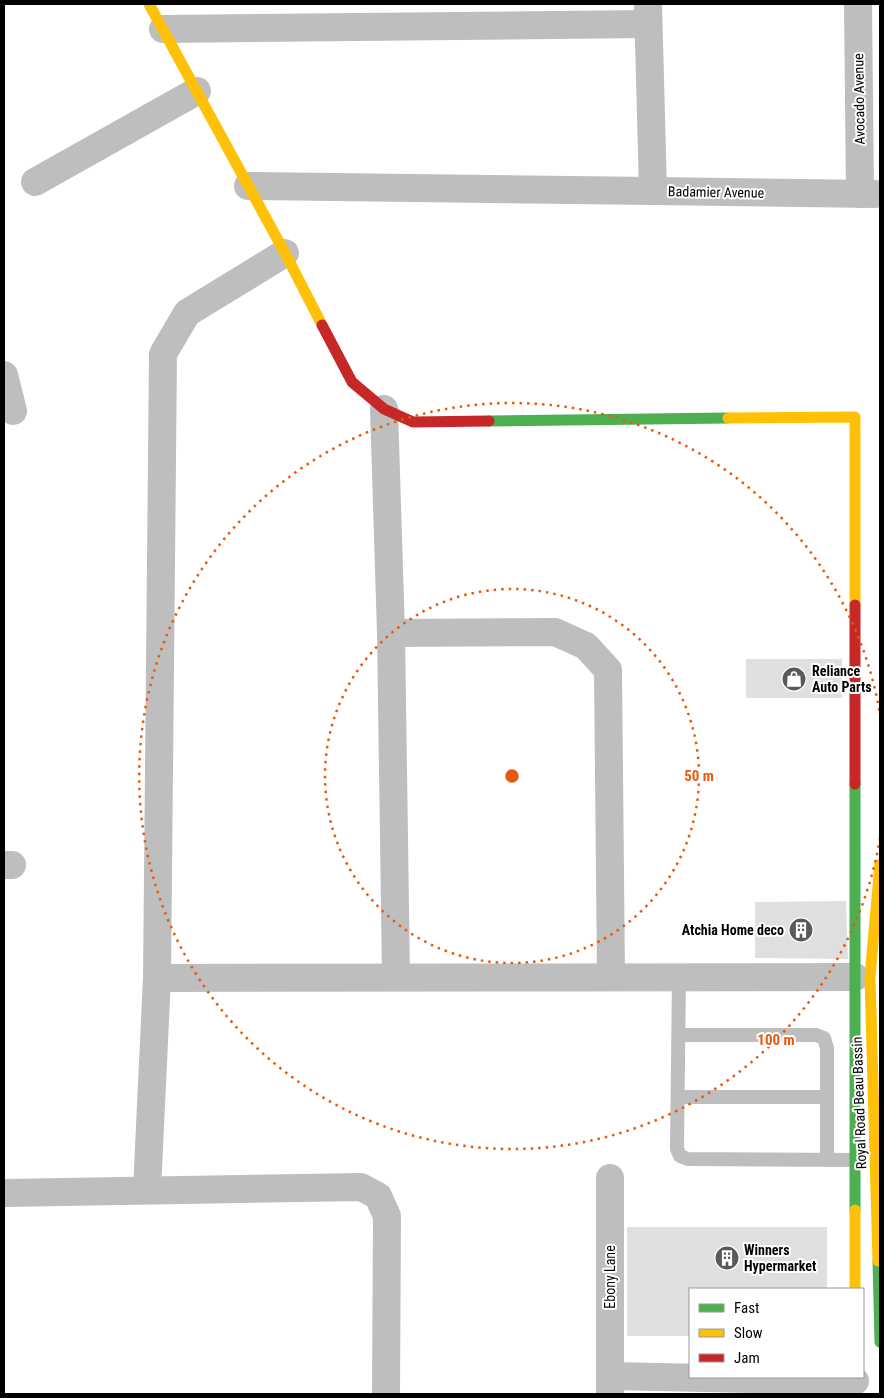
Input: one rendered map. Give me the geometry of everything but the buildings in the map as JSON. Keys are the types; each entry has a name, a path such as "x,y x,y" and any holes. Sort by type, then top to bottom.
{"street":[{"path":"149,4 285,253 352,382 384,409 414,422 855,417 855,1288"},
{"name":"Avocado Avenue","path":"858,4 868,194"},
{"path":"163,29 648,14"},
{"name":"Badamier Avenue","path":"648,14 653,191 868,194"},
{"path":"35,182 197,91"},
{"path":"248,186 653,191"},
{"path":"147,1190 156,978 163,354 187,313 285,253"},
{"path":"4,375 13,412"},
{"path":"384,409 391,633 396,976"},
{"path":"391,633 555,632 586,646 608,670 611,976"},
{"name":"Royal Road Beau Bassin","path":"880,864 870,977 880,1342"},
{"path":"156,978 396,976 855,977"},
{"name":"Ebony Lane","path":"610,1178 610,1385 855,1384"},
{"path":"4,1193 361,1187 378,1196 387,1216 386,1394"}],"lane":[{"path":"678,976 677,1149 680,1156 688,1159 854,1160"},
{"path":"678,1036 816,1035 824,1038 827,1048 827,1160"},
{"path":"678,1097 827,1097"}],"traffic: fast":[{"path":"489,421 728,418"},
{"path":"855,784 855,1210"},
{"path":"878,1261 880,1342"}],"traffic: slow":[{"path":"149,4 285,253 322,325"},
{"path":"728,418 855,417 855,605"},
{"path":"878,1261 870,977 880,864"},
{"path":"855,1210 855,1288"}],"traffic: jam":[{"path":"322,325 352,382 384,409 413,422 489,421"},
{"path":"855,605 855,784"}],"place":[{"name":"Reliance Auto Parts","path":"794,679"},
{"name":"Atchia Home deco","path":"801,930"},
{"name":"Winners Hypermarket","path":"727,1258"}]}
